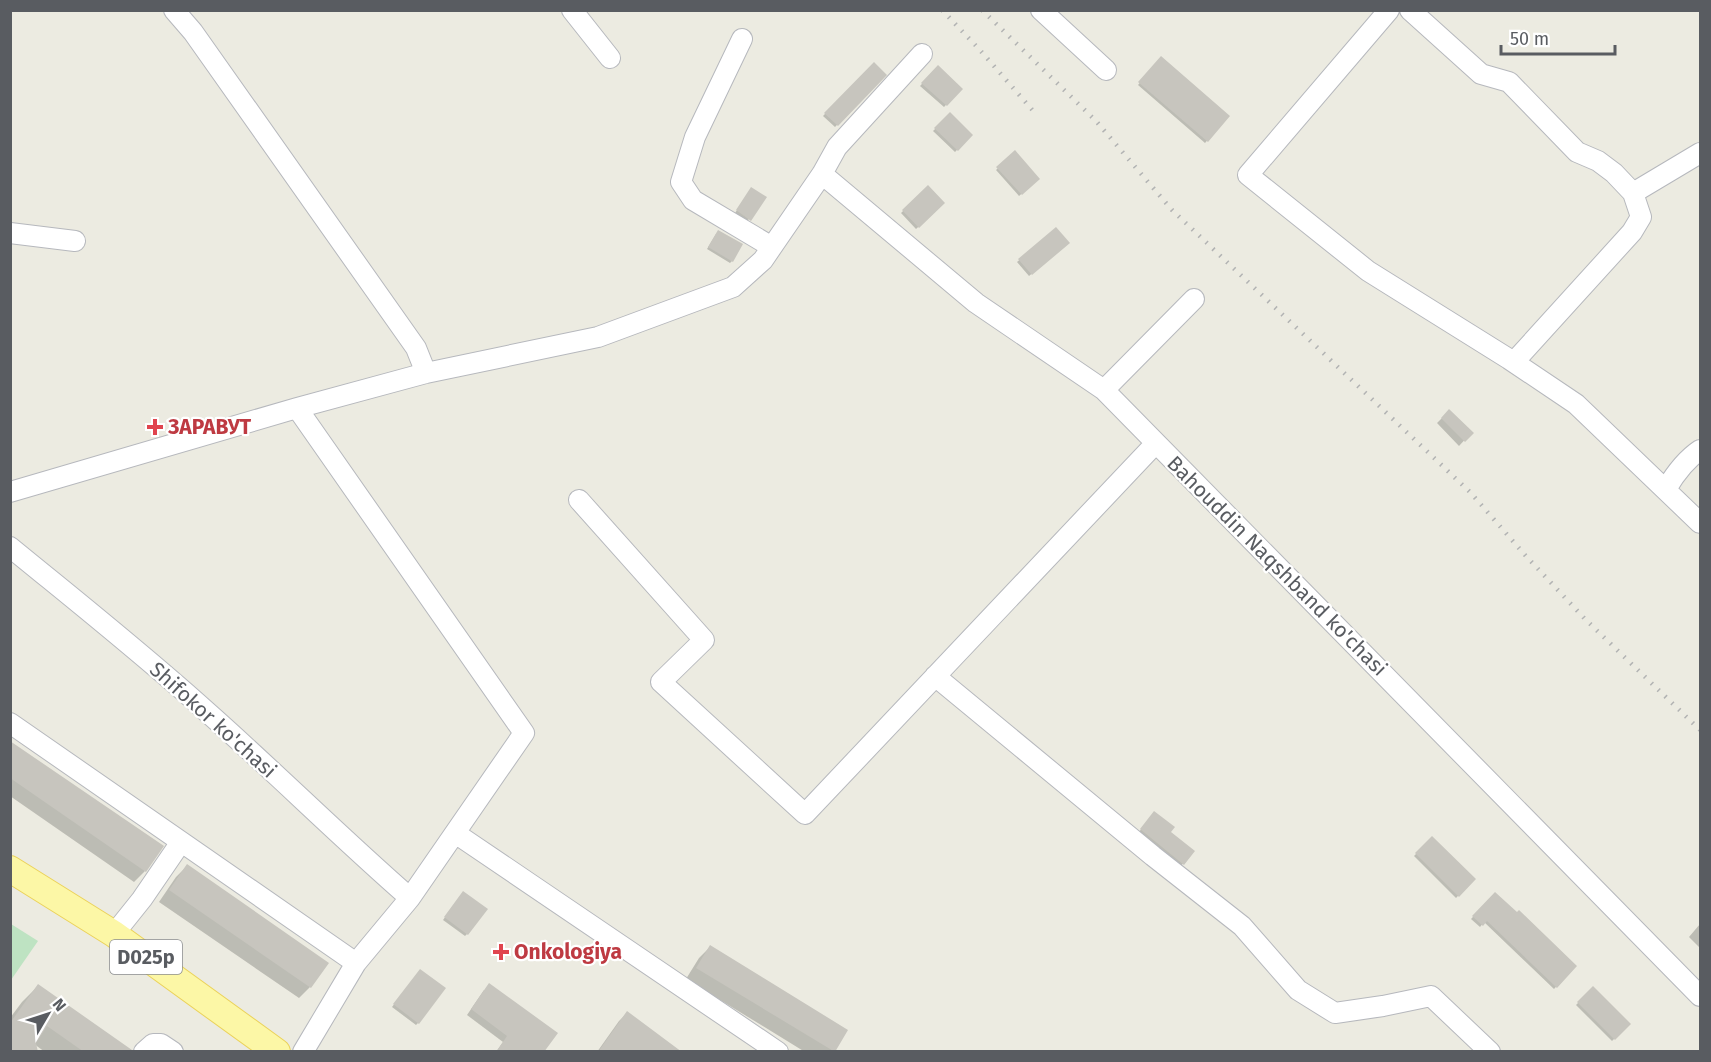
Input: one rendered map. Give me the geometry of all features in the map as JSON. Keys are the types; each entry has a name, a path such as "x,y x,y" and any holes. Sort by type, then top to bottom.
{"main road":[{"name":"D025p","path":"10,869 114,934 277,1052"}],"street":[{"path":"174,10 193,32 416,348 426,373"},
{"path":"572,10 610,58"},
{"path":"1041,10 1106,69"},
{"path":"1389,10 1248,175 1368,271 1514,362 1576,404 1701,523"},
{"path":"1410,10 1481,74 1509,82 1577,152 1598,161 1614,173 1633,193 1641,217 1632,232 1514,362"},
{"path":"742,39 695,137 681,182 693,200 772,247"},
{"path":"10,492 297,408 426,373 598,337 733,286 763,260 822,174 837,147 922,54"},
{"path":"1633,193 1700,153"},
{"name":"Bahouddin Naqshband ko'chasi","path":"822,174 976,303 1104,390 1701,996"},
{"path":"10,233 75,241"},
{"path":"1104,390 1194,299"},
{"path":"297,408 524,733 410,898 356,963 303,1052"},
{"path":"579,500 704,640 661,682 805,814 1156,443"},
{"path":"1666,489 1675,473 1701,450"},
{"name":"Shifokor ko'chasi","path":"10,548 141,654 410,898"},
{"path":"935,676 1153,856 1242,926 1298,990 1335,1013 1431,996 1478,1048"},
{"path":"10,723 356,963"},
{"path":"455,833 778,1052"},
{"path":"114,934 142,899 181,842"},
{"path":"144,1052 153,1044 161,1044 173,1052"}],"green space":[{"path":"11,924 38,941 11,980"}],"building":[{"path":"1161,56 1230,116 1208,142 1138,82"},
{"path":"874,62 887,75 838,126 824,113"},
{"path":"938,65 963,89 947,106 921,83"},
{"path":"950,112 973,135 958,151 934,128"},
{"path":"1015,150 1040,179 1022,195 996,167"},
{"path":"928,185 945,203 919,228 902,210"},
{"path":"751,187 767,197 751,221 736,210"},
{"path":"1056,227 1070,243 1032,275 1018,259"},
{"path":"718,230 743,244 733,262 708,247"},
{"path":"1449,409 1474,433 1465,442 1441,418"},
{"path":"10,741 164,846 146,872 10,778"},
{"path":"1154,811 1175,827 1171,832 1195,851 1184,865 1140,829"},
{"path":"1432,836 1476,879 1459,897 1415,853"},
{"path":"187,864 329,963 311,988 169,890"},
{"path":"463,891 488,909 468,935 444,917"},
{"path":"1495,892 1517,912 1519,910 1577,966 1557,988 1487,921 1483,926 1472,916"},
{"path":"710,945 848,1030 835,1052 696,968"},
{"path":"420,969 446,988 419,1024 393,1004"},
{"path":"489,983 558,1033 544,1052 496,1052 507,1036 471,1009"},
{"path":"38,984 132,1052 84,1052 47,1026 36,1043 38,1052 10,1052 10,1023"},
{"path":"1593,986 1631,1024 1615,1040 1577,1002"},
{"path":"627,1011 682,1052 598,1052"}],"railway":[{"path":"942,10 1035,113"},
{"path":"982,10 1096,121 1172,210 1470,492 1585,619 1700,730"}],"place":[{"name":"ЗАРАВУТ","path":"155,427"},
{"name":"Onkologiya","path":"501,952"}]}
